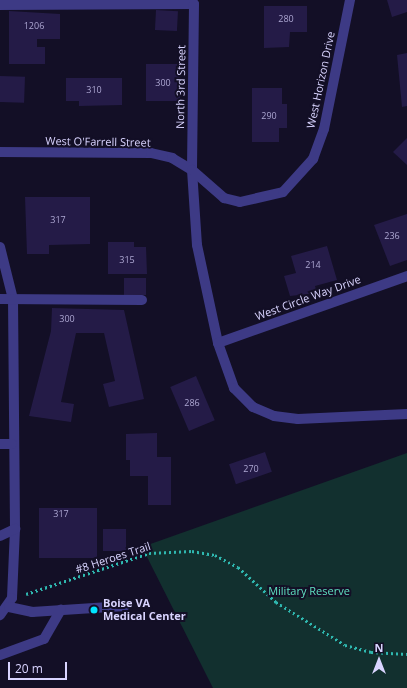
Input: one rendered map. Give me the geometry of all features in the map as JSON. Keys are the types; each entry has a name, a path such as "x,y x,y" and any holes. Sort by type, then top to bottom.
{"street":[{"name":"West Horizon Drive","path":"192,170 224,198 240,202 283,192 294,183 313,159 324,129 350,0"},
{"name":"North 3rd Street","path":"0,5 194,4 192,170"},
{"name":"West O'Farrell Street","path":"0,152 151,153 172,158 192,170"},
{"path":"192,170 198,245 218,343 234,388 253,407 274,416 298,419 407,414"},
{"path":"0,247 13,299 12,444 15,529 10,602 0,615"},
{"name":"West Circle Way Drive","path":"218,343 407,276"},
{"path":"0,299 142,300"},
{"path":"0,444 12,444"},
{"path":"0,536 15,529"},
{"path":"10,602 32,612 125,606"},
{"path":"0,655 44,639 61,610"}],"path":[{"name":"#8 Heroes Trail","path":"10,602 149,554 192,551 215,556 238,567 276,602 345,645 371,652 407,654"}],"green space":[{"name":"Military Reserve","path":"407,453 407,688 213,688 142,547"}],"building":[{"path":"387,0 407,0 407,12 392,17"},
{"path":"264,6 307,6 307,32 290,32 289,47 264,48"},
{"path":"156,10 178,11 177,31 155,30"},
{"path":"9,11 60,14 60,39 37,39 37,47 45,47 45,64 9,64"},
{"path":"407,53 407,106 402,107 397,55"},
{"path":"146,64 180,64 180,101 146,101"},
{"path":"0,76 25,77 24,103 0,102"},
{"path":"66,78 122,78 122,105 79,106 79,101 66,101"},
{"path":"252,88 282,88 282,104 287,104 287,128 279,128 279,142 252,142"},
{"path":"407,138 407,165 393,152"},
{"path":"25,197 90,197 90,244 49,245 49,254 27,254"},
{"path":"407,214 407,260 390,266 374,225"},
{"path":"108,242 134,242 134,247 146,247 147,274 108,274"},
{"path":"327,246 337,280 315,286 317,293 290,296 284,276 296,273 291,256"},
{"path":"124,278 146,278 146,295 124,295"},
{"path":"52,308 124,310 144,399 109,407 103,384 115,381 104,333 76,333 61,402 74,404 71,422 29,416 51,331"},
{"path":"196,376 215,420 189,431 170,387"},
{"path":"157,433 157,457 171,457 171,505 148,505 148,476 130,476 130,460 126,460 126,434"},
{"path":"265,452 272,472 236,484 229,464"},
{"path":"39,508 97,508 97,558 39,558"},
{"path":"103,529 126,529 126,551 103,551"}],"place":[{"name":"Boise VA Medical Center","path":"94,610"}]}
